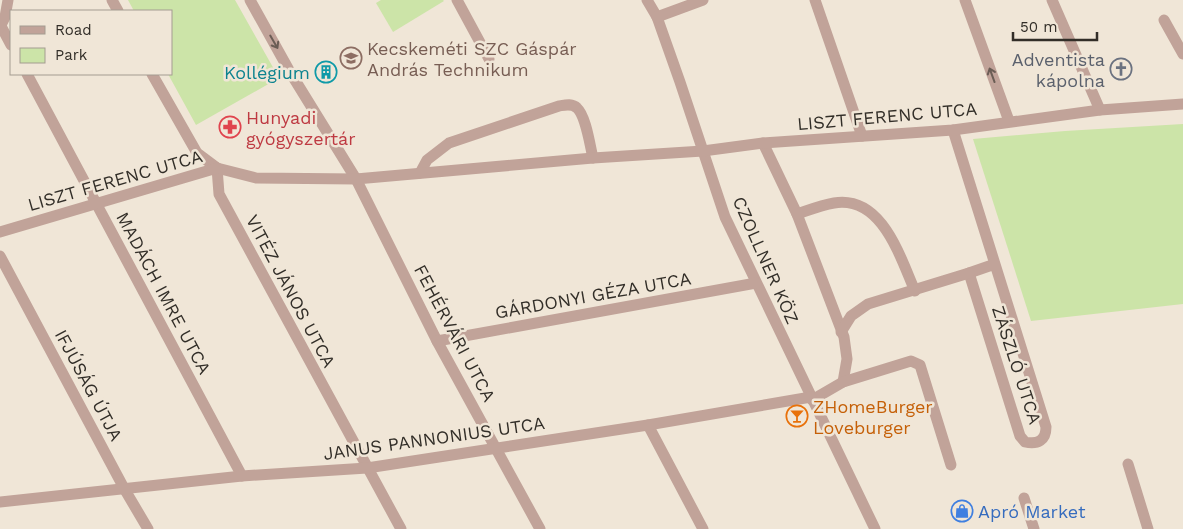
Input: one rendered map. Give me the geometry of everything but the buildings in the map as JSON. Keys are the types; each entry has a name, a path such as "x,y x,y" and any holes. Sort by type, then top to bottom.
{"street":[{"path":"8,0 5,18 1,27 10,43"},
{"name":"FEHÉRVÁRI UTCA","path":"250,0 290,72 356,179 437,341 540,529"},
{"path":"458,0 489,59"},
{"name":"CZOLLNER KÖZ","path":"647,0 657,17 724,217 811,398 877,526"},
{"path":"657,17 703,0"},
{"path":"815,0 862,136"},
{"path":"965,0 1009,121"},
{"path":"1052,0 1100,110"},
{"path":"1164,20 1183,54"},
{"name":"MADÁCH IMRE UTCA","path":"28,75 242,476"},
{"path":"153,75 197,153 218,168"},
{"path":"420,173 427,160 449,143 569,104 577,107 581,114 593,158"},
{"name":"LISZT FERENC UTCA","path":"0,232 218,168 256,178 356,179 593,158 703,151 763,144 954,130 1100,110 1183,104"},
{"name":"ZÁSZLÓ UTCA","path":"954,130 1046,426 1046,434 1043,440 1033,444 1025,442 1020,436 969,273"},
{"path":"763,144 797,214 844,337 847,360 843,382"},
{"name":"VITÉZ JÁNOS UTCA","path":"218,168 219,194 401,529"},
{"path":"797,214 842,202 850,203 869,211 882,223 893,240 915,291"},
{"name":"IFJÚSÁG ÚTJA","path":"0,256 125,490 148,529"},
{"path":"841,332 851,316 868,304 915,291 996,264"},
{"name":"GÁRDONYI GÉZA UTCA","path":"437,341 756,283"},
{"path":"811,398 843,382 911,361 920,365 951,465"},
{"name":"JANUS PANNONIUS UTCA","path":"0,502 242,476 367,468 811,398"},
{"path":"648,425 703,529"},
{"path":"1128,464 1148,529"},
{"path":"1024,498 1034,529"}],"green space":[{"path":"128,0 235,0 279,78 196,125 169,75 172,75 172,10 133,10"},
{"path":"381,0 444,1 393,32 376,3"},
{"path":"1183,124 1183,304 1031,321 973,139"}],"place":[{"name":"Kecskeméti SZC Gáspár András Technikum","path":"351,58"},
{"name":"Adventista kápolna","path":"1121,69"},
{"name":"Kollégium","path":"326,72"},
{"name":"Hunyadi gyógyszertár","path":"230,127"},
{"name":"ZHomeBurger Loveburger","path":"797,416"},
{"name":"Apró Market","path":"962,511"}]}
